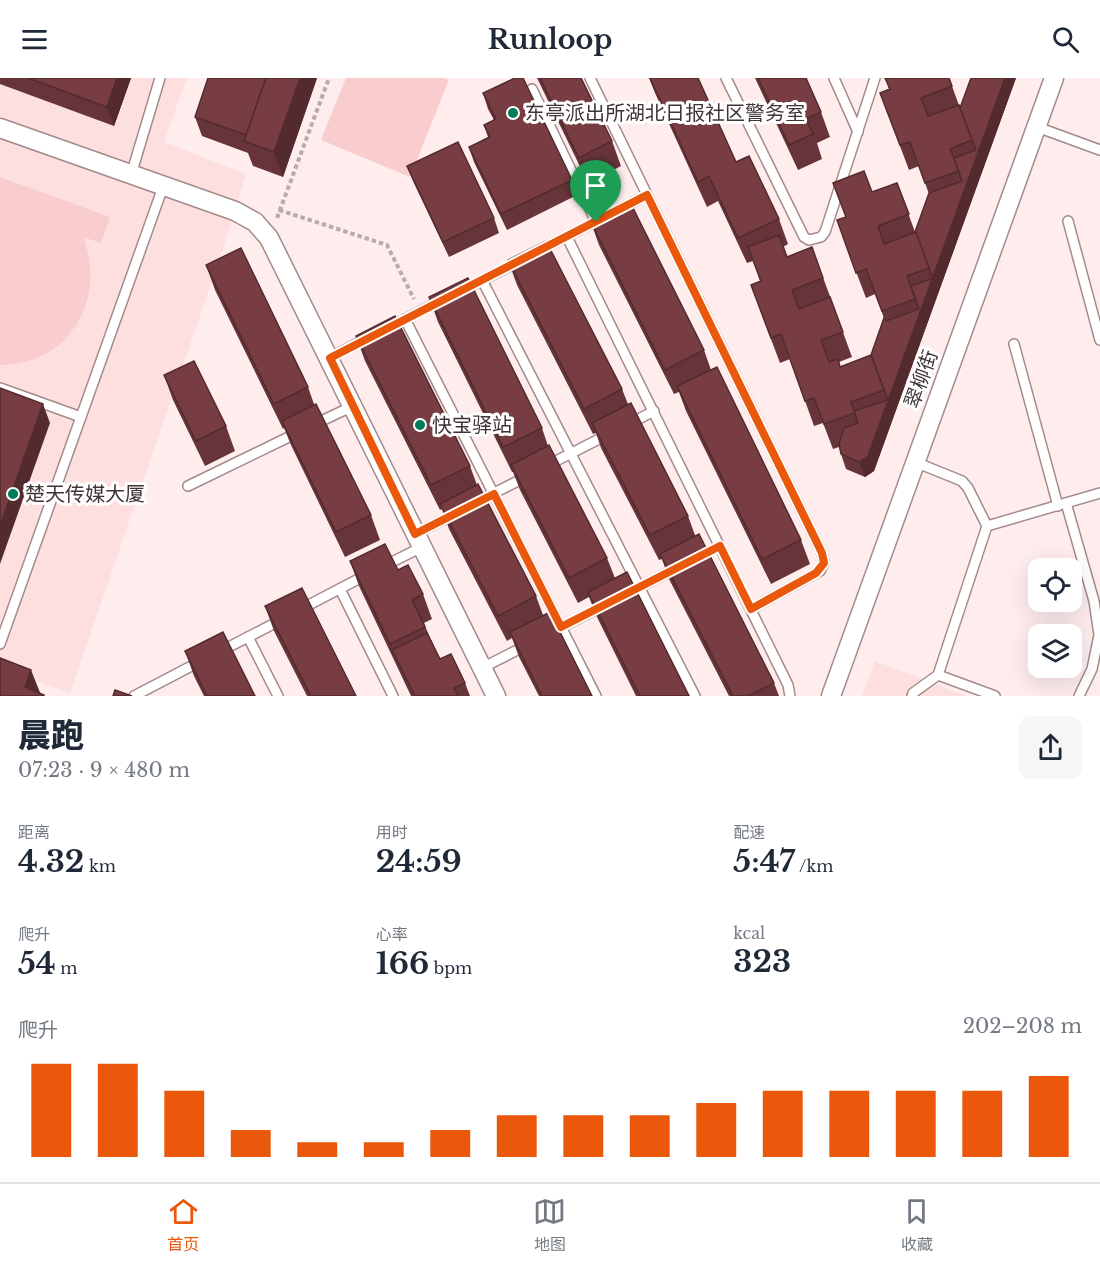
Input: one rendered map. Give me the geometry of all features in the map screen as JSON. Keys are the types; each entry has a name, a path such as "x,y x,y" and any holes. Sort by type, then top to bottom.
{"street":[{"name":"翠柳街","path":"831,696 1054,78"},
{"path":"0,128 246,215 269,238 496,696"}],"lane":[{"path":"131,175 160,78"},
{"path":"590,78 824,558 822,567 816,573 751,609"},
{"path":"726,78 804,237 809,240 820,237 825,232 875,78"},
{"path":"834,78 858,132"},
{"path":"532,89 596,222"},
{"path":"1037,127 1100,150"},
{"path":"0,644 163,187"},
{"path":"535,253 647,195"},
{"path":"1068,221 1100,340"},
{"path":"567,237 789,685 790,696"},
{"path":"330,358 525,258"},
{"path":"482,280 695,696"},
{"path":"405,319 596,696"},
{"path":"1014,344 1062,505 1094,601 1100,634 1092,669 1079,696"},
{"path":"0,388 81,417"},
{"path":"188,486 353,406"},
{"path":"484,499 654,411"},
{"path":"912,696 938,675 987,526 968,488 962,481 915,462"},
{"path":"987,526 1100,493"},
{"path":"217,653 340,589 464,509"},
{"path":"710,551 720,546"},
{"path":"630,592 690,561"},
{"path":"340,589 393,696"},
{"path":"551,632 610,602"},
{"path":"248,637 278,696"},
{"path":"482,668 531,642"},
{"path":"134,696 207,658"},
{"path":"938,675 995,696"}],"path":[{"path":"269,238 329,78"},
{"path":"279,210 387,245 420,311"}],"shaded area":[{"path":"0,78 187,78 164,142 246,174 222,252 70,693 16,674 0,678"},
{"path":"346,78 444,78 449,80 410,177 321,140"},
{"path":"0,177 110,217 101,243 83,237 89,260 90,283 86,305 77,324 63,341 46,354 25,362 0,365"},
{"path":"875,661 967,696 862,696"}],"building":[{"path":"28,78 117,78 107,107"},
{"path":"208,78 266,78 246,135 195,117"},
{"path":"266,78 300,78 274,152 244,141"},
{"path":"515,78 523,78 572,180 501,214 469,147 490,137 484,125 496,119 483,93"},
{"path":"540,78 581,78 612,141 579,158"},
{"path":"650,78 698,78 736,162 749,156 779,219 738,238 709,176 698,182"},
{"path":"758,78 806,78 821,112 806,119 813,134 789,145"},
{"path":"885,78 949,78 952,86 921,98 928,116 959,105 972,140 950,149 959,171 925,183 910,142 900,145 880,93 890,89"},
{"path":"971,78 1005,78 933,277 915,232 929,193 962,181 954,158 976,150 960,108"},
{"path":"458,142 494,218 443,242 407,166"},
{"path":"864,171 872,192 897,183 909,214 878,226 884,244 916,232 929,268 907,276 915,299 882,311 866,269 856,273 837,220 846,217 833,183"},
{"path":"629,200 704,350 665,370 590,220"},
{"path":"779,235 787,257 812,247 823,278 792,290 799,309 830,297 843,332 821,340 829,362 838,359 840,367 871,355 884,390 851,402 855,413 824,424 814,398 805,401 781,334 771,338 751,285 761,281 748,247"},
{"path":"546,241 622,389 584,409 508,260"},
{"path":"241,248 308,387 274,404 206,265"},
{"path":"468,278 542,428 503,447 429,297"},
{"path":"932,278 868,456 859,462 841,454 839,444 844,428 858,423 854,411 888,400 871,355 884,318 886,321 919,309 911,286"},
{"path":"395,316 470,466 431,485 356,336"},
{"path":"194,361 226,426 196,441 164,375"},
{"path":"717,367 801,540 762,559 677,386"},
{"path":"0,388 43,404 0,526"},
{"path":"631,403 688,516 650,535 592,423"},
{"path":"316,404 371,515 336,532 282,421"},
{"path":"549,445 607,558 569,578 511,465"},
{"path":"478,484 536,596 498,616 440,504"},
{"path":"699,534 774,683 748,696 733,696 660,554"},
{"path":"385,544 398,570 408,565 423,594 412,600 425,627 390,644 350,561"},
{"path":"627,572 689,696 640,696 588,592"},
{"path":"302,588 356,696 311,696 265,606"},
{"path":"550,612 592,696 542,696 510,632"},
{"path":"223,632 255,696 207,696 185,651"},
{"path":"427,633 440,659 451,654 465,683 454,688 458,696 415,696 392,650"},
{"path":"0,658 31,670 25,687 44,696 0,696"},
{"path":"115,690 132,696 113,696"}],"place":[{"name":"东亭派出所湖北日报社区警务室","path":"513,113"},
{"name":"快宝驿站","path":"420,425"},
{"name":"楚天传媒大厦","path":"13,494"}],"route":[{"path":"647,195 822,553 824,563 820,571 751,609 720,546 561,627 494,494 415,534 330,358 596,222 647,195"}]}
